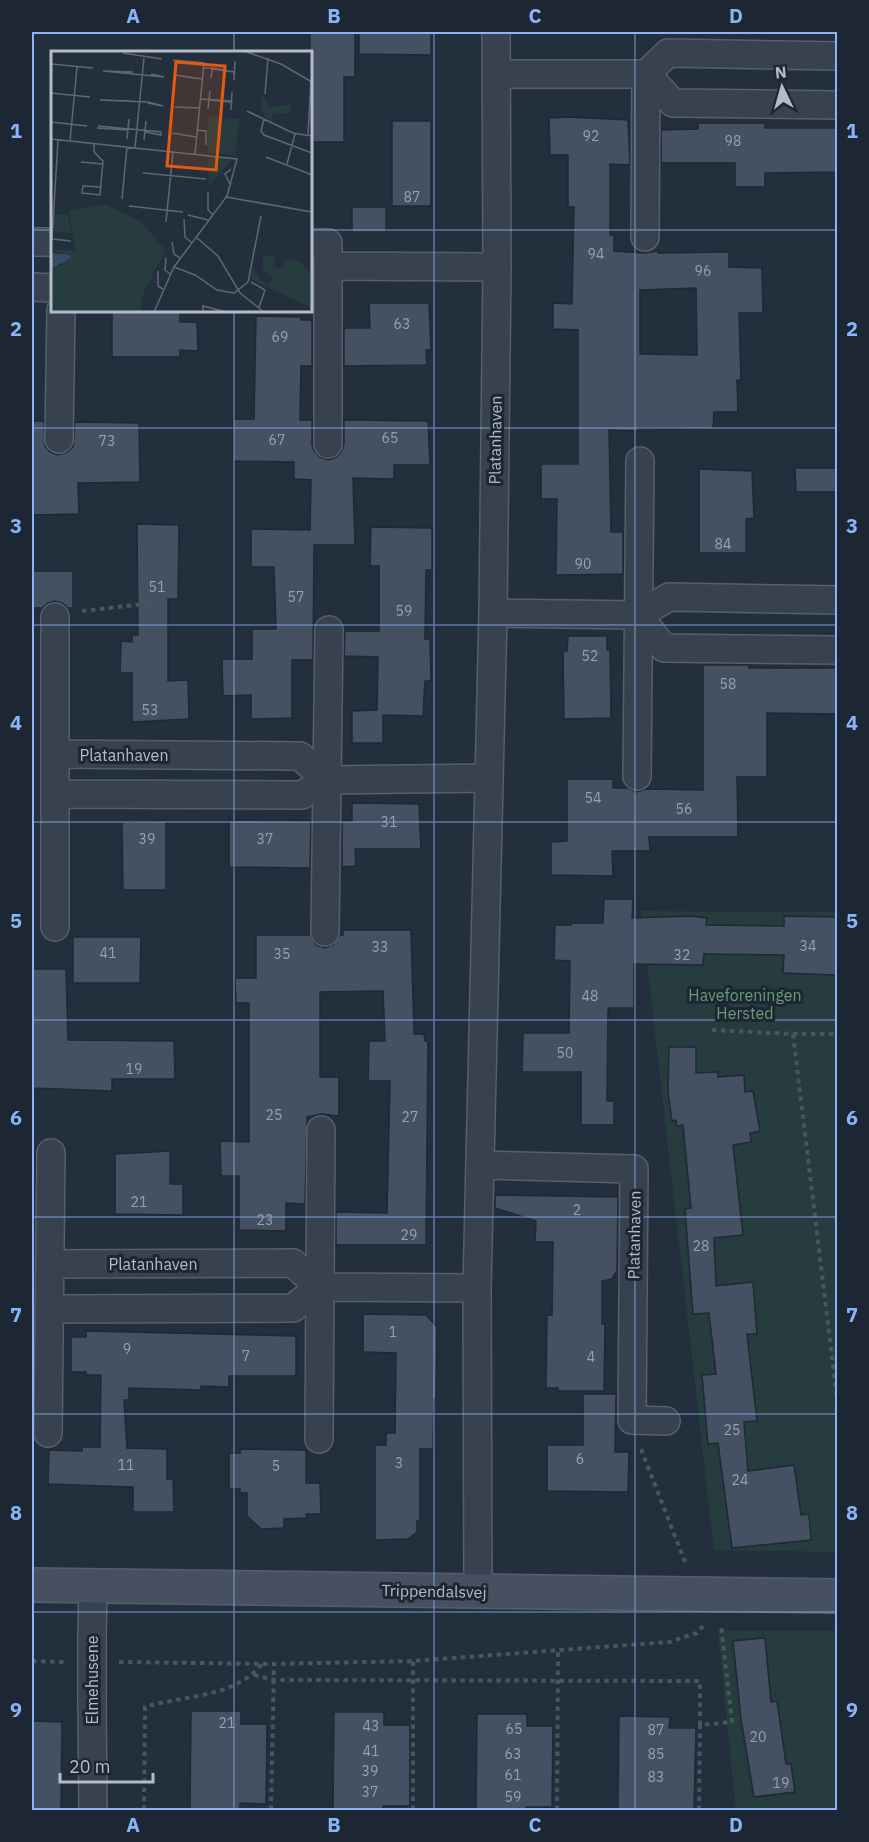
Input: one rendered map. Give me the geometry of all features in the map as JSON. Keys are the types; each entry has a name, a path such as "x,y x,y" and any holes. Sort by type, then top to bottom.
{"street":[{"name":"Platanhaven","path":"478,1592 477,1288 488,778 494,613 497,267 496,32"},
{"path":"645,237 646,74 668,42 837,56"},
{"path":"496,74 646,74 673,103 837,105"},
{"path":"32,242 51,242"},
{"path":"312,243 328,243 322,280 328,444"},
{"path":"322,280 497,267"},
{"path":"32,287 51,288"},
{"path":"59,440 61,312"},
{"path":"637,776 640,461"},
{"path":"494,613 638,615 669,597 837,600"},
{"path":"638,615 664,648 837,650"},
{"name":"Platanhaven","path":"55,927 56,617"},
{"path":"325,933 328,630"},
{"name":"Platanhaven","path":"56,754 300,756 326,780"},
{"path":"57,794 302,795 326,780 488,778"},
{"path":"320,1439 321,1130"},
{"path":"48,1433 51,1153"},
{"name":"Platanhaven","path":"480,1165 634,1169 632,1420"},
{"name":"Platanhaven","path":"51,1264 293,1263 319,1287"},
{"path":"50,1309 292,1308 319,1287 477,1288"},
{"path":"632,1420 666,1421"},
{"name":"Trippendalsvej","path":"32,1585 478,1592 703,1603 837,1596"},
{"name":"Elmehusene","path":"93,1586 93,1810"}],"path":[{"path":"56,617 72,612 153,603"},
{"path":"712,1030 837,1034"},
{"path":"793,1034 837,1407"},
{"path":"632,1420 703,1603 721,1624 732,1722 700,1725"},
{"path":"112,1662 274,1664 413,1661 669,1642 697,1633 703,1603"},
{"path":"557,1810 558,1651"},
{"path":"32,1661 66,1662"},
{"path":"413,1661 413,1810"},
{"path":"144,1810 145,1707 167,1700 215,1692 237,1684 254,1675 262,1664"},
{"path":"271,1810 274,1664"},
{"path":"254,1675 274,1680 700,1681 699,1810"}],"green space":[{"name":"Haveforeningen Hersted","path":"641,911 837,912 837,1552 714,1550"},
{"path":"718,1631 837,1631 837,1810 736,1810"}],"building":[{"path":"310,32 355,32 355,77 344,77 344,142 312,142 312,51 310,51"},
{"path":"359,32 431,32 431,55 359,54"},
{"path":"549,118 628,120 630,163 628,165 610,164 610,235 614,235 614,251 729,252 729,267 762,268 763,313 739,313 741,380 737,380 738,412 714,412 713,429 609,430 611,532 623,532 623,574 556,575 557,499 541,499 541,464 578,464 578,330 553,329 553,303 572,304 574,207 568,207 568,155 550,155","holes":["696,288 697,355 640,354 640,290"]},
{"path":"392,121 431,121 431,206 392,206"},
{"path":"698,123 765,123 765,128 837,128 837,172 765,173 765,187 735,187 735,163 661,163 661,130 698,129"},
{"path":"352,207 386,207 386,232 352,232"},
{"path":"369,303 429,303 431,350 426,350 427,365 344,366 344,328 370,328"},
{"path":"112,312 180,312 180,322 197,322 198,351 180,350 180,357 112,357"},
{"path":"256,316 301,317 301,320 312,320 312,366 301,366 300,420 312,420 312,445 320,457 329,460 341,452 344,444 344,420 428,421 430,465 394,465 394,479 353,478 355,545 314,545 313,660 292,660 292,718 251,719 251,695 223,696 222,659 252,659 252,629 276,629 274,567 251,567 251,529 310,530 311,480 294,479 294,462 233,461 233,419 254,419"},
{"path":"32,421 44,421 45,446 50,452 58,455 73,447 75,422 139,423 140,482 78,483 79,514 32,515"},
{"path":"795,468 837,468 837,492 796,492"},
{"path":"699,469 752,471 754,518 746,519 746,553 699,553"},
{"path":"137,524 179,525 178,599 168,599 168,681 188,680 189,719 132,722 132,673 120,673 121,641 132,642 132,635 138,635"},
{"path":"371,527 432,528 432,570 426,570 425,639 430,639 431,681 425,681 423,716 383,715 383,743 352,743 352,711 377,710 378,657 344,656 345,631 379,631 379,566 370,566"},
{"path":"32,571 73,571 73,608 54,601 42,608 32,608"},
{"path":"568,636 607,636 607,650 610,650 611,718 564,719 563,651 567,651"},
{"path":"703,665 749,665 749,668 837,668 837,714 767,713 767,777 737,777 738,837 649,837 650,851 612,851 613,876 551,875 551,842 567,841 567,779 613,779 613,788 628,788 636,792 646,789 703,790"},
{"path":"352,803 419,804 421,849 355,849 356,866 342,867 342,821 352,821"},
{"path":"229,820 311,821 310,868 229,867"},
{"path":"166,821 166,890 123,890 122,822"},
{"path":"604,899 633,899 632,918 691,916 707,918 706,925 784,926 784,916 837,917 836,975 783,973 784,955 704,954 703,965 634,964 634,1008 609,1008 608,1010 607,1101 614,1101 614,1125 581,1125 581,1072 522,1072 523,1033 569,1033 570,961 554,960 555,925 603,923"},
{"path":"343,930 411,930 414,1034 424,1034 425,1041 428,1042 426,1245 336,1245 336,1212 387,1213 390,1081 368,1081 369,1041 385,1041 383,991 320,992 320,1077 339,1077 339,1116 321,1114 307,1117 305,1204 286,1203 286,1231 239,1230 239,1176 221,1176 220,1141 249,1142 249,1003 236,1003 235,978 256,978 256,935 310,935 316,945 325,948 333,945 340,935 343,935"},
{"path":"73,937 141,937 140,983 73,983"},
{"path":"32,969 66,969 68,1040 174,1041 175,1079 112,1079 112,1091 32,1088"},
{"path":"669,1047 696,1047 696,1073 718,1072 718,1077 744,1075 745,1092 753,1091 760,1131 750,1133 751,1142 733,1145 743,1235 714,1238 716,1286 753,1282 757,1334 747,1334 757,1421 744,1422 748,1471 794,1465 801,1515 809,1514 811,1540 732,1548 718,1443 708,1444 702,1375 716,1374 709,1313 693,1314 685,1209 691,1208 683,1125 677,1126 676,1120 672,1121 668,1092"},
{"path":"170,1151 170,1184 183,1184 183,1215 115,1214 115,1154"},
{"path":"495,1195 618,1197 617,1271 612,1279 602,1281 602,1324 605,1324 604,1391 558,1391 558,1388 546,1388 547,1315 552,1315 553,1242 535,1242 536,1221 495,1208"},
{"path":"363,1314 426,1315 437,1327 433,1449 420,1449 420,1520 417,1521 417,1532 408,1539 375,1540 375,1445 386,1445 386,1433 395,1433 396,1353 363,1352"},
{"path":"86,1331 296,1336 296,1376 229,1376 229,1387 201,1386 201,1390 129,1388 129,1400 124,1400 127,1448 167,1449 167,1479 173,1479 174,1512 133,1512 133,1487 48,1484 49,1450 82,1451 82,1447 100,1447 101,1375 71,1372 71,1337 86,1337"},
{"path":"583,1394 616,1394 615,1452 629,1452 628,1492 547,1491 547,1445 583,1445"},
{"path":"240,1449 306,1450 306,1483 320,1483 321,1514 306,1514 307,1518 284,1519 284,1528 261,1529 247,1516 247,1493 240,1493 240,1489 229,1489 229,1453 240,1453"},
{"path":"765,1638 771,1702 777,1701 786,1764 791,1764 795,1792 754,1797 741,1719 733,1641"},
{"path":"191,1711 241,1711 241,1724 267,1724 266,1804 240,1803 240,1810 190,1810"},
{"path":"334,1712 384,1712 384,1725 410,1725 410,1806 383,1806 383,1810 333,1810"},
{"path":"477,1714 527,1714 527,1726 553,1726 552,1807 526,1807 526,1810 476,1810"},
{"path":"619,1716 670,1717 669,1728 696,1728 694,1810 618,1810"},
{"path":"32,1721 62,1722 61,1810 32,1810"}]}
